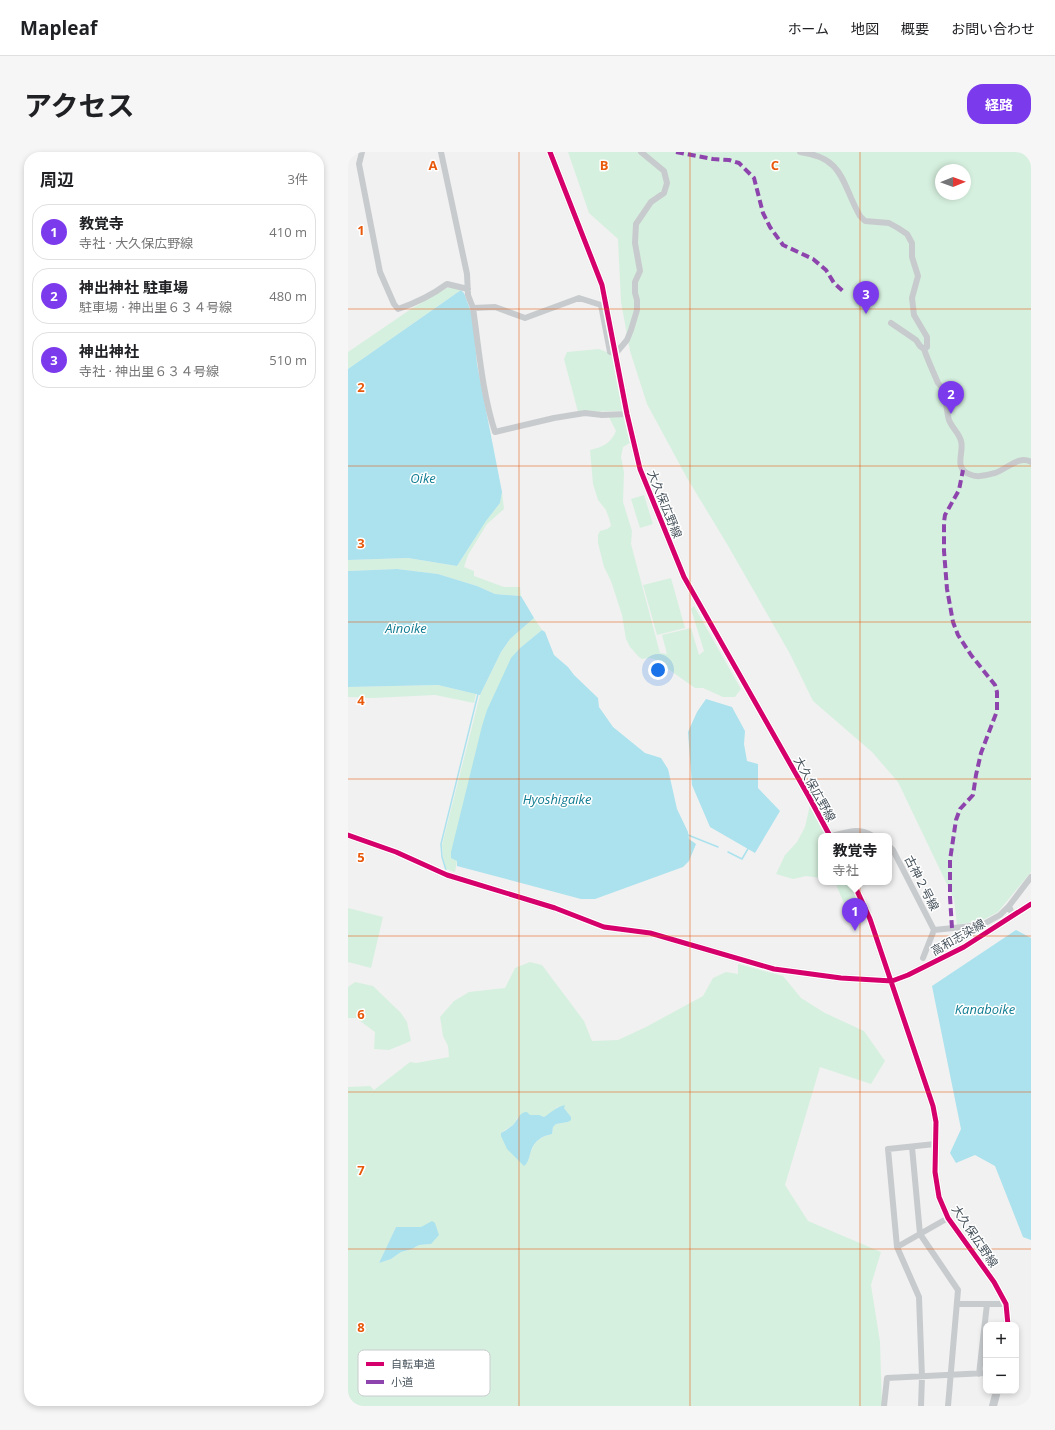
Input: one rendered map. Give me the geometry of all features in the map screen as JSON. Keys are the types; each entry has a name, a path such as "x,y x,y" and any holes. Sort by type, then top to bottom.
{"street":[{"path":"362,152 359,164 380,272 398,309 429,296 447,284 468,289"},
{"path":"441,152 467,274 468,295 473,308 488,406 494,432 554,418 585,413 602,415 627,414"},
{"name":"大久保広野線","path":"550,152 602,285 627,414 640,469 684,577 829,833"},
{"path":"473,308 495,307 524,318 579,298 601,305 610,352 616,353 627,340 636,310 637,300 634,293 635,282 640,271 635,244 636,224 651,202 664,192 667,183 664,171 641,152"},
{"path":"800,152 814,154 832,164 838,171 860,216 866,221 889,223 907,234 912,243 912,257 918,276 912,298 914,315 927,337 927,347 924,349"},
{"path":"891,324 916,340 924,349 928,362 943,389 949,420 960,437 962,444 962,470 973,476 982,477 1000,472 1021,460 1028,460 1031,462"},
{"path":"844,833 857,830 868,833"},
{"path":"348,835 396,852 447,875 554,908 604,927 650,933 774,969 841,978 892,981"},
{"name":"古神２号線","path":"892,849 934,930"},
{"path":"923,958 934,930 982,925 1000,915 1009,906 1031,877"},
{"name":"大久保広野線","path":"854,885 870,919 934,1106 936,1122 935,1172 939,1197 948,1218 994,1282 1006,1304 1008,1322"},
{"name":"高和志染線","path":"892,981 908,975 964,947 1031,904"},
{"path":"1009,906 1013,916"},
{"path":"921,1406 922,1377 919,1297 897,1247 888,1149 935,1144"},
{"path":"912,1147 920,1234 958,1290 952,1375 948,1406"},
{"path":"897,1247 948,1218"},
{"path":"958,1304 1006,1304"},
{"path":"984,1358 987,1304"},
{"path":"884,1406 887,1378 983,1373"},
{"path":"993,1406 996,1394"}],"green space":[{"path":"568,152 1031,152 1031,872 998,912 983,920 957,925 954,899 898,782 872,752 813,701 790,654 687,478 647,404 630,351 621,302 618,239 589,213"},
{"path":"454,287 461,290 348,369 348,352 411,309 447,288"},
{"path":"599,349 612,354 623,411 578,412 564,359 567,352"},
{"path":"609,417 624,417 630,443 623,447 621,457 624,472 623,502 632,531 631,544 660,653 667,654 662,635 691,628 699,655 704,651 691,609 694,606 741,689 735,697 723,697 703,688 695,688 654,659 642,659 639,657 630,647 626,639 622,615 611,581 604,567 598,543 598,535 600,531 611,526 606,510 598,500 593,484 590,450 606,444 612,439 616,431"},
{"path":"502,492 504,509 487,524 468,555 464,567 474,571 474,576 504,587 520,587 521,596 495,594 477,586 438,574 397,569 348,571 348,560 408,558 457,566 486,521 500,503"},
{"path":"644,495 653,524 640,528 631,499"},
{"path":"671,578 685,628 657,635 643,585"},
{"path":"534,618 542,630 520,648 455,872 446,869 442,845 480,695 501,652 510,639"},
{"path":"438,685 476,694 474,703 435,695 373,698 348,697 348,687"},
{"path":"810,805 825,833 818,833 818,878 806,876 793,879 776,874 785,855 797,842 805,827"},
{"path":"836,885 852,885 859,900 845,906"},
{"path":"348,908 383,917 371,968 348,962"},
{"path":"530,962 542,965 584,1021 592,1041 618,1040 646,1027 703,996 713,978 726,972 738,974 738,964 783,976 801,998 825,1013 864,1031 885,1061 871,1084 820,1067 785,1185 808,1221 881,1252 871,1285 880,1342 882,1406 348,1406 348,1087 370,1086 374,1090 410,1062 416,1063 449,1057 448,1046 443,1036 440,1017 454,1001 469,992 505,988 515,968","holes":["557,1107 564,1108 571,1117 568,1122 556,1124 553,1127 552,1134 538,1140 531,1151 528,1162 501,1133 514,1124 517,1118 534,1115 544,1117 553,1112","396,1227 421,1227 431,1244 419,1245 401,1252 391,1259 379,1263"]},
{"path":"355,982 373,986 401,1013 407,1022 411,1041 389,1050 374,1049 375,1032 356,1018 348,1018 348,987"}],"water":[{"name":"Oike","path":"461,290 464,293 473,317 477,364 502,492 500,503 486,521 457,566 408,558 348,560 348,369"},
{"name":"Ainoike","path":"397,569 438,574 477,586 495,594 521,596 534,618 510,639 501,652 480,695 438,685 348,687 348,571"},
{"name":"Hyoshigaike","path":"542,630 545,632 554,655 568,667 574,675 598,698 599,707 613,727 645,753 661,758 668,769 677,809 688,832 689,839 696,844 689,861 683,867 595,899 581,899 457,866 457,861 451,858 451,852 487,710 511,658 520,648"},
{"path":"706,699 732,707 745,731 744,744 747,761 758,764 758,788 780,811 755,853 710,827 692,785 688,732 697,712"},
{"name":"Kanaboike","path":"1016,930 1031,938 1031,1240 1023,1237 995,1166 975,1155 956,1163 950,1153 961,1129 932,986"},
{"path":"565,1105 564,1108 571,1117 571,1120 556,1124 553,1127 552,1134 545,1136 536,1142 532,1147 528,1161 524,1166 507,1149 501,1133 513,1125 524,1112 527,1112 530,1115 539,1115 544,1117 557,1108"},
{"path":"432,1221 435,1223 439,1235 431,1244 419,1245 401,1252 391,1259 379,1263 396,1227 421,1227"}],"waterway":[{"path":"446,870 442,857 441,844 478,694"},
{"path":"688,835 718,847"},
{"path":"728,852 742,859 749,847"}],"marked path":[{"path":"676,152 713,159 729,160 739,163 754,178 763,213 770,227 783,245 813,259 826,270 834,283 845,293"},
{"path":"952,928 950,860 956,820 960,809 973,795 981,753 997,711 997,692 995,685 971,655 958,635 953,622 947,589 944,551 944,522 945,515 959,490 963,470"}],"cycle path":[{"path":"550,152 602,285 627,414 640,469 684,577 828,833"},
{"path":"348,835 396,852 447,875 555,908 604,927 650,933 774,969 841,978 892,981 908,975 964,947 1031,904"},
{"path":"854,885 870,919 933,1106 936,1122 935,1172 939,1197 948,1218 994,1282 1006,1304 1008,1322"}],"place":[{"name":"神出神社","path":"866,314"},
{"name":"神出神社 駐車場","path":"951,414"},
{"name":"教覚寺","path":"855,931"}]}
